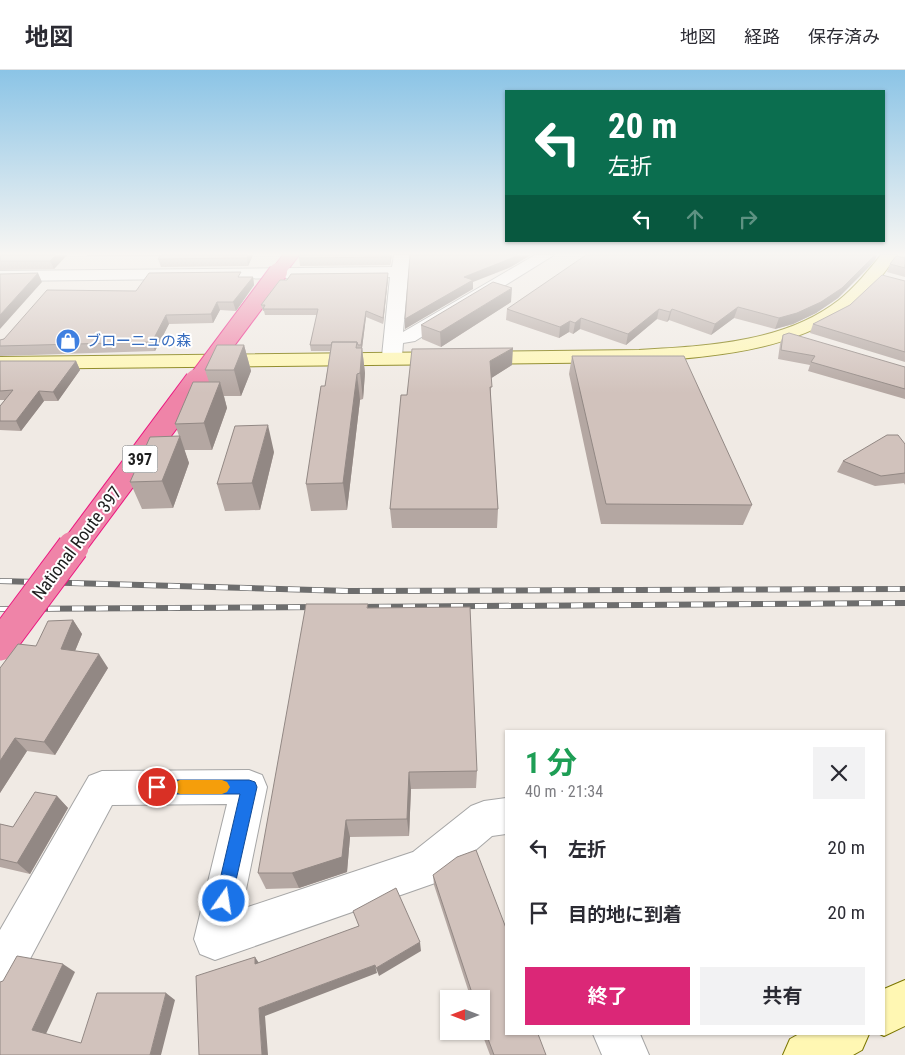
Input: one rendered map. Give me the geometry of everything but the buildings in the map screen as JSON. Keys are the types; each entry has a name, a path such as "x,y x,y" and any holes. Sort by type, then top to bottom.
{"highway":[{"name":"National Route 397","path":"0,645 257,301"}],"street":[{"path":"392,359 398,301"},
{"path":"394,339 408,337 469,301"},
{"path":"0,363 667,354 710,350 784,333 816,321 848,301"},
{"path":"784,333 812,342"},
{"path":"0,972 102,788 249,787 215,939 424,868 484,819 505,816"},
{"path":"885,1012 905,1002"},
{"path":"616,1035 626,1055"},
{"path":"806,1055 844,1035"}],"railway":[{"path":"0,581 349,591 905,589"},
{"path":"355,607 905,603"},
{"path":"0,609 320,607"}],"slow traffic":[{"path":"180,787 222,787"}],"place":[{"name":"ブローニュの森","path":"68,341"}],"route":[{"path":"157,787 249,787 224,901"}]}
